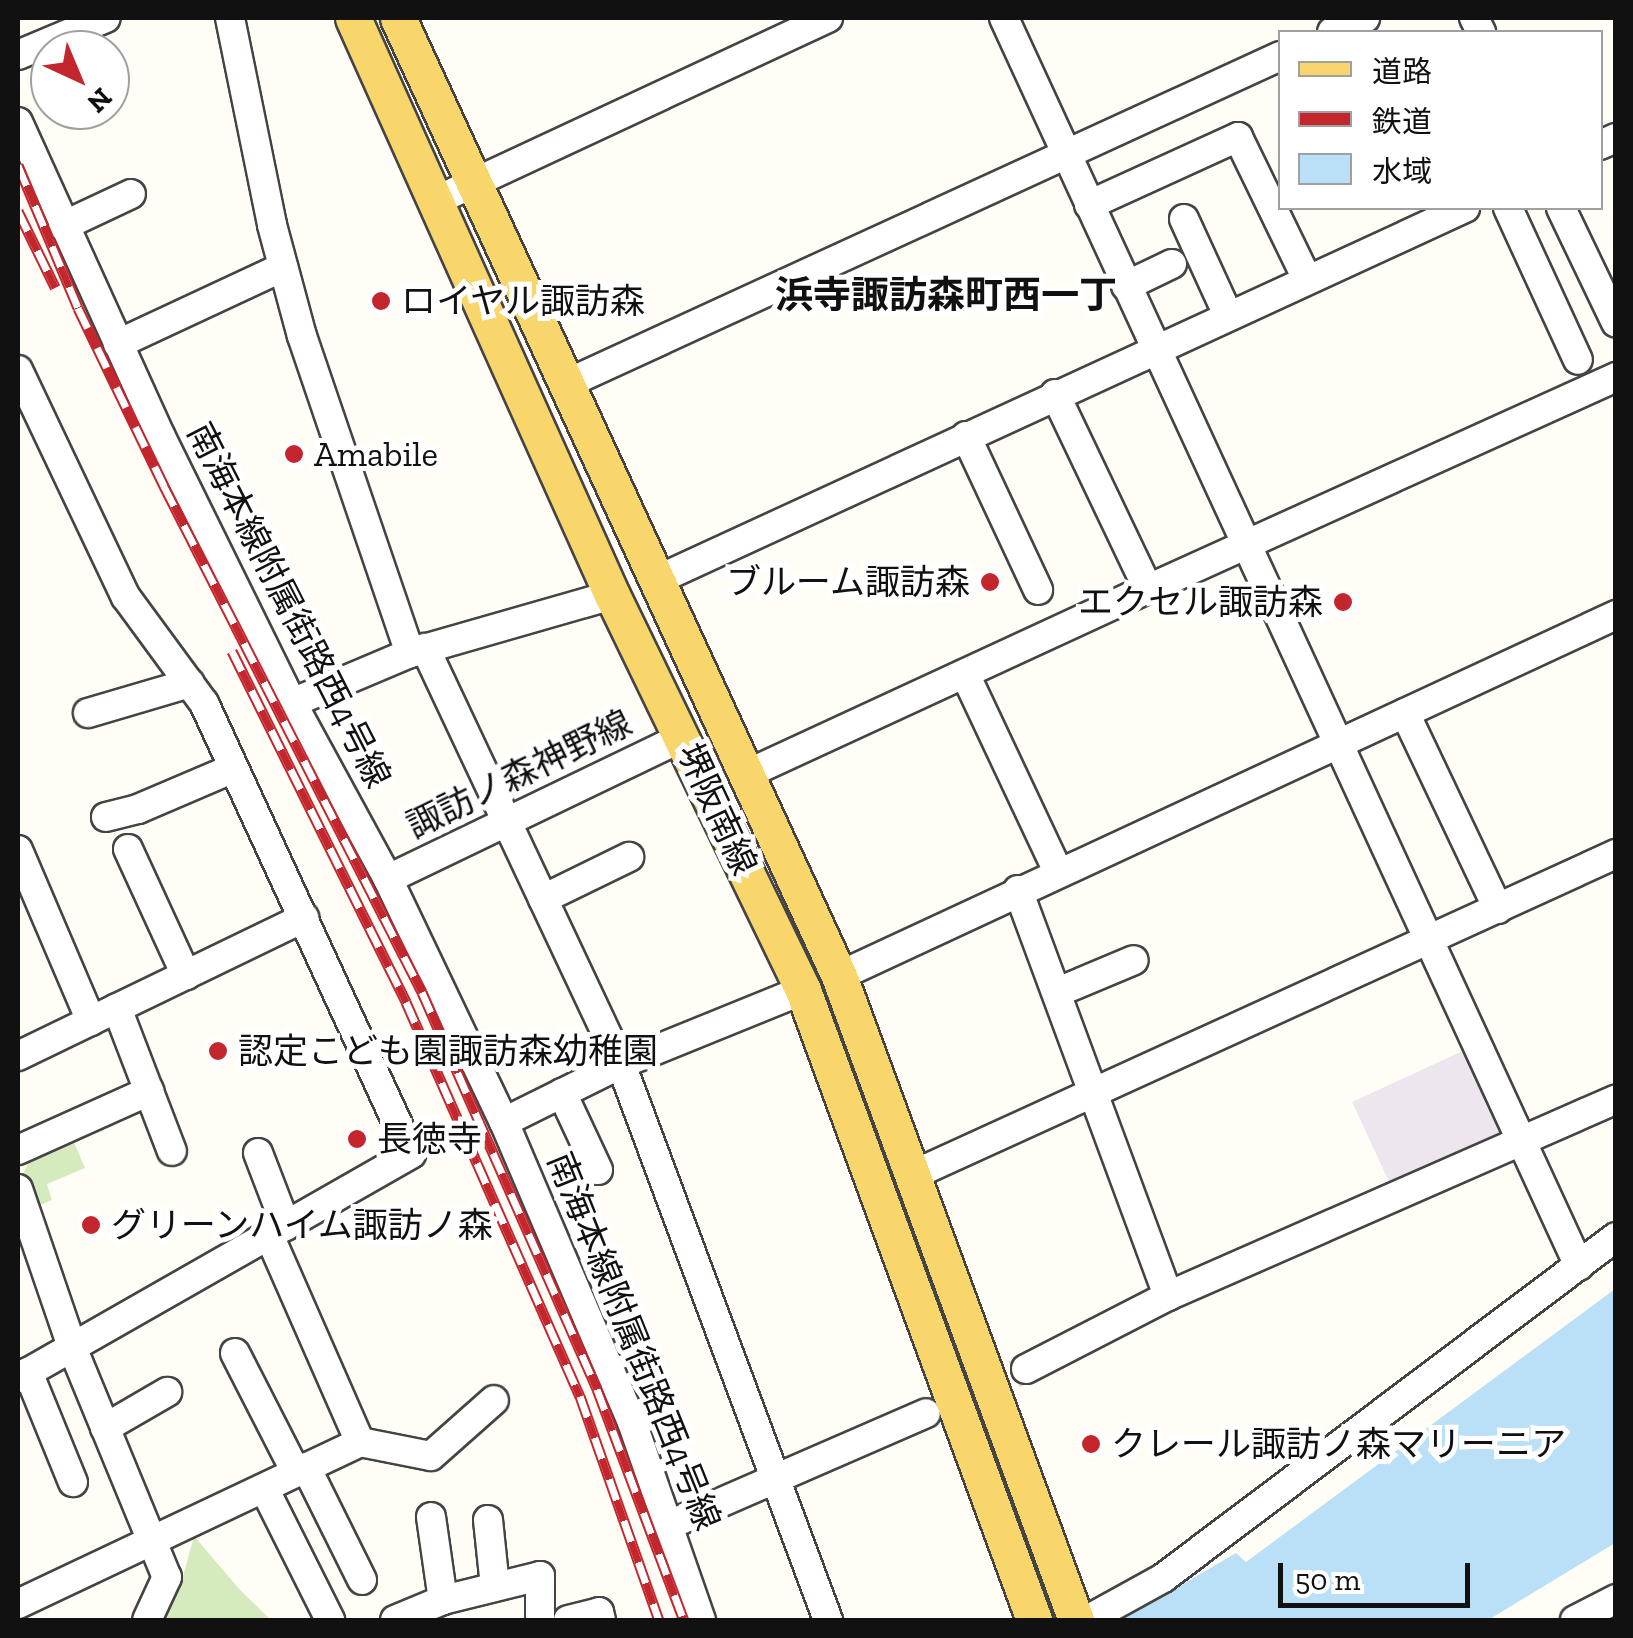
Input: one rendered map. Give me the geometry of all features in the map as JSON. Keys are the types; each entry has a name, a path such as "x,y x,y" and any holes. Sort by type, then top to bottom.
{"main road":[{"name":"堺阪南線","path":"354,18 612,595 803,990 1034,1620"},
{"name":"堺阪南線","path":"398,18 839,976 1076,1620"}],"street":[{"path":"18,55 106,18"},
{"path":"230,18 283,267 302,336 418,651 506,820 621,1064 828,1620"},
{"path":"433,202 473,180 828,18"},
{"path":"1004,18 1579,1266"},
{"path":"1337,30 1365,18"},
{"path":"566,384 1278,57"},
{"name":"南海本線附属街路西4号線","path":"18,122 118,344 292,702 388,879 504,1122 576,1285 669,1525 701,1620"},
{"path":"1089,204 1238,137 1307,279"},
{"path":"62,226 131,194"},
{"path":"655,581 1461,210"},
{"path":"1509,210 1578,360"},
{"path":"1562,210 1614,314"},
{"path":"1184,219 1228,315"},
{"path":"1126,286 1172,264"},
{"path":"118,344 283,267"},
{"path":"18,370 26,413 126,597 204,703 411,1154 23,1375 73,1482"},
{"path":"747,774 1616,377"},
{"path":"1056,394 1148,590"},
{"path":"966,436 1038,590"},
{"path":"292,702 418,651 612,595"},
{"path":"839,976 1616,615"},
{"path":"965,674 1058,872"},
{"path":"88,713 190,684"},
{"path":"1405,713 1498,909"},
{"name":"諏訪ノ森神野線","path":"388,879 683,737"},
{"path":"106,817 138,809 234,768"},
{"path":"128,849 186,975"},
{"path":"18,850 91,1020"},
{"path":"543,898 629,857"},
{"path":"914,1174 1614,859"},
{"path":"1018,890 1096,1092 1168,1296"},
{"path":"18,1056 304,918"},
{"path":"1058,992 1134,960"},
{"path":"504,1122 621,1064 803,990"},
{"path":"117,1008 172,1151"},
{"path":"18,1150 149,1091"},
{"path":"562,1093 598,1170"},
{"path":"1026,1369 1168,1296 1616,1099"},
{"path":"258,1153 277,1231 360,1442"},
{"path":"18,1188 72,1347 167,1577 147,1620"},
{"path":"1087,1620 1163,1578 1616,1237"},
{"path":"235,1352 362,1580"},
{"path":"105,1428 167,1392"},
{"path":"18,1604 360,1442 431,1456 494,1400"},
{"path":"669,1525 926,1413"},
{"path":"264,1488 330,1620"},
{"path":"431,1517 443,1600"},
{"path":"488,1520 495,1587"},
{"path":"395,1620 443,1600 540,1576 540,1620"},
{"path":"1575,1620 1616,1599"},
{"path":"568,1620 600,1616"}],"shaded area":[{"path":"1467,1049 1504,1130 1500,1138 1392,1188 1352,1102"}],"green space":[{"path":"73,1140 85,1168 47,1184 52,1200 33,1208 23,1174 29,1161"},
{"path":"194,1536 271,1620 164,1620 180,1587"}],"water":[{"path":"1615,1289 1615,1543 1488,1620 1122,1620 1236,1553 1246,1562"}],"tunnel":[{"path":"937,1408 1026,1369"}],"railway":[{"path":"18,165 78,308 164,486 422,992 597,1389 684,1620"},
{"path":"18,211 55,287"},
{"path":"232,651 406,1002 580,1396 659,1620"}],"place":[{"name":"ロイヤル諏訪森","path":"381,301"},
{"name":"Amabile","path":"294,454"},
{"name":"ブルーム諏訪森","path":"990,582"},
{"name":"エクセル諏訪森","path":"1343,602"},
{"name":"認定こども園諏訪森幼稚園","path":"218,1051"},
{"name":"長徳寺","path":"357,1139"},
{"name":"グリーンハイム諏訪ノ森","path":"91,1225"},
{"name":"クレール諏訪ノ森マリーニア","path":"1091,1444"}],"district":[{"name":"浜寺諏訪森町西一丁","path":"946,296"}]}
